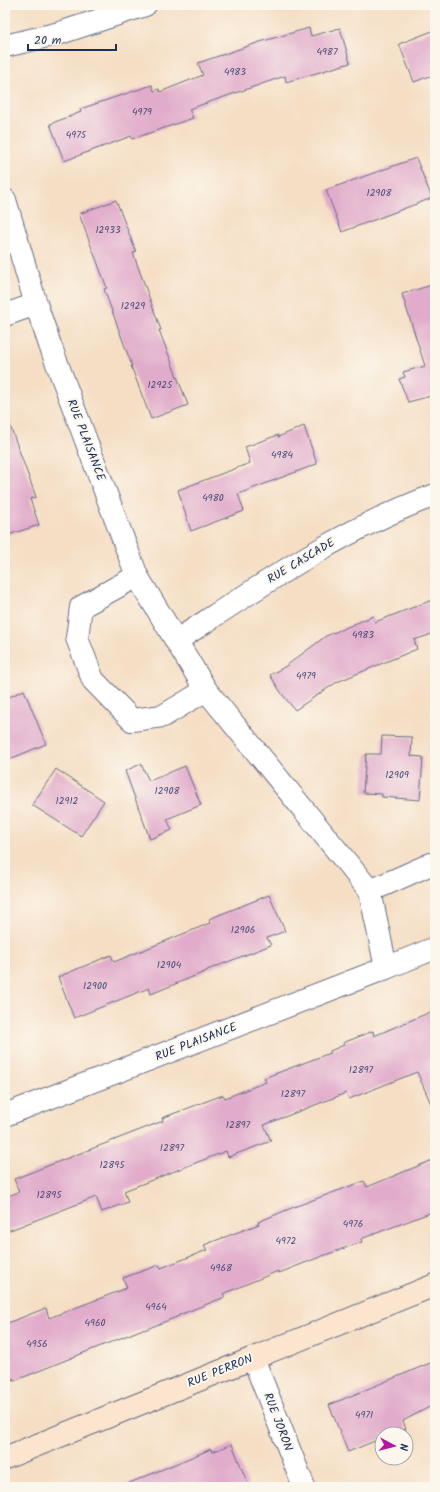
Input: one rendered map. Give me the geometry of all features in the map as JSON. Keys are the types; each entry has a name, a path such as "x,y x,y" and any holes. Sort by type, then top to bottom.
{"street":[{"path":"5,46 60,33 145,5"},
{"name":"RUE PLAISANCE","path":"5,200 36,304 50,345 137,576 206,690 370,891 386,968"},
{"path":"5,315 36,304"},
{"name":"RUE CASCADE","path":"176,641 278,574 338,539 382,517 435,495"},
{"path":"137,576 81,607 77,638 93,680 132,720 164,716 206,690"},
{"path":"370,891 431,864 435,865"},
{"name":"RUE PLAISANCE","path":"5,1115 435,948"},
{"name":"RUE PERRON","path":"5,1458 435,1285"},
{"name":"RUE JORON","path":"253,1358 304,1487"}],"building":[{"path":"309,28 311,36 340,28 350,63 286,82 285,76 189,109 193,118 132,139 131,136 64,161 50,124 81,112 80,109 152,85 154,91 159,89 160,92 203,75 198,63 260,42"},
{"path":"435,30 435,74 414,82 399,44"},
{"path":"416,158 432,198 342,232 326,190"},
{"path":"116,200 136,252 133,253 161,330 159,330 188,405 151,419 104,289 107,288 79,214"},
{"path":"435,284 435,395 408,402 399,379 405,377 403,372 425,366 402,294"},
{"path":"8,420 36,497 30,499 39,525 5,536 5,421"},
{"path":"304,426 317,464 238,494 244,511 191,531 178,490 250,463 245,447 278,435 278,437"},
{"path":"435,599 435,633 414,640 417,649 337,682 295,710 282,694 270,675 286,666 326,636 373,616 375,622"},
{"path":"24,690 46,744 5,761 5,699"},
{"path":"382,736 412,737 411,756 423,757 420,800 382,797 382,794 363,793 366,754 381,754"},
{"path":"141,764 149,781 185,766 201,805 167,819 172,830 150,839 125,771"},
{"path":"56,769 104,801 81,836 32,805"},
{"path":"269,895 285,931 267,938 271,945 151,994 149,988 74,1018 58,977 111,955 114,962 210,923 209,919"},
{"path":"435,1010 435,1113 417,1072 349,1099 346,1093 264,1125 271,1141 228,1157 226,1151 124,1191 128,1202 102,1212 96,1197 5,1232 5,1197 19,1192 14,1179 163,1121 162,1118 223,1095 225,1098 266,1082 264,1078 330,1053 330,1051 344,1045 343,1043 373,1031 374,1036"},
{"path":"435,1159 435,1211 361,1239 362,1242 279,1273 278,1271 223,1294 225,1297 144,1330 143,1329 14,1381 13,1378 5,1381 5,1324 46,1308 49,1318 127,1288 123,1278 159,1265 161,1268 207,1250 204,1245 259,1224 258,1222 294,1207 364,1181 367,1187"},
{"path":"435,1361 435,1404 403,1421 405,1426 374,1426 374,1441 348,1452 329,1405"},
{"path":"232,1444 249,1487 120,1487 211,1449 212,1452"}]}
